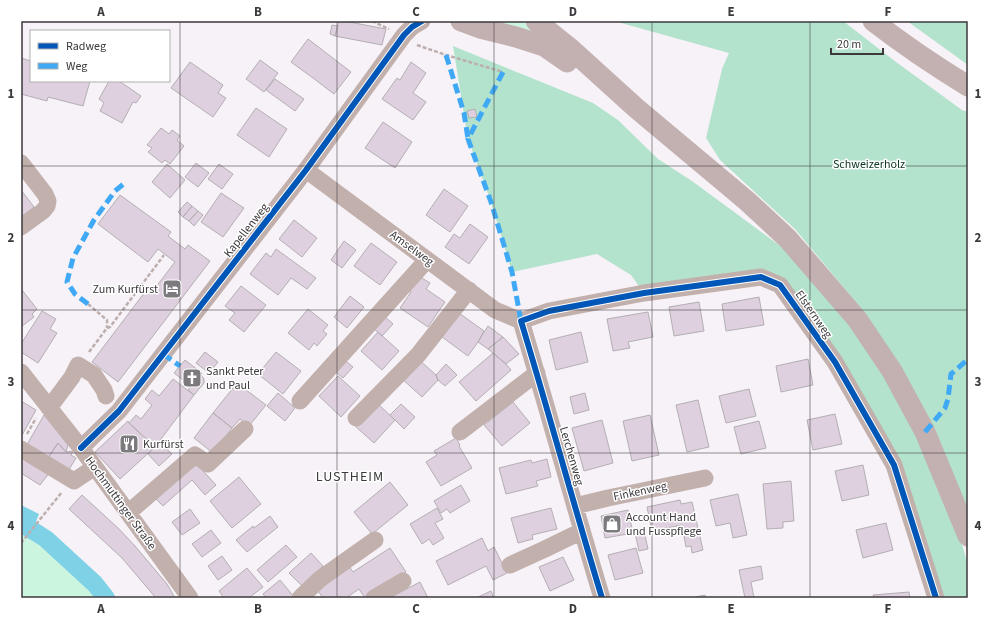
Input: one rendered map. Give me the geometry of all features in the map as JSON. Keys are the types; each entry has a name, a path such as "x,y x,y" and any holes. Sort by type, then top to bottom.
{"main road":[{"path":"461,21 480,28 544,46 636,108"},
{"path":"536,21 572,50 636,108 746,201 788,239 857,319 892,371 925,432 968,536"},
{"path":"554,21 572,50"},
{"path":"873,21 931,63 968,86"}],"street":[{"name":"Kapellenweg","path":"81,448 119,411 306,170 404,35 412,27 421,22"},
{"path":"21,163 45,194 48,201 47,206 21,227"},
{"name":"Amselweg","path":"306,170 495,310 521,321"},
{"path":"300,401 427,260"},
{"name":"Elsternweg","path":"521,321 548,310 644,293 761,277 780,285 835,362 894,465 936,598"},
{"path":"356,418 418,354 469,290"},
{"name":"Lerchenweg","path":"521,321 602,598"},
{"path":"49,408 75,371 103,390"},
{"name":"Hochmuttinger Straße","path":"21,372 81,448 190,598"},
{"path":"460,432 537,373"},
{"path":"128,513 195,455 208,464 245,429"},
{"path":"23,444 74,481 95,467"},
{"name":"Finkenweg","path":"575,506 705,478"},
{"path":"510,565 582,531"},
{"path":"300,598 320,579 376,540"},
{"path":"374,598 402,581"}],"path":[{"path":"372,21 404,35 415,44 503,72"},
{"path":"75,371 164,254"},
{"path":"88,304 107,320 107,328"},
{"path":"23,444 39,414 49,408"},
{"path":"21,544 59,495 74,481"}],"green space":[{"path":"480,21 525,21 536,30 538,34"},
{"name":"Schweizerholz","path":"614,21 843,21 896,62 962,110 968,112 968,512 935,429 899,366 865,313 795,229 720,160 706,138 722,69 729,53"},
{"path":"907,21 968,21 968,65"},
{"path":"453,46 593,103 618,120 658,159 692,181 783,248 848,322 885,378 917,434 959,533 968,566 968,598 936,598 894,465 780,285 761,277 644,293 631,275 597,254 512,272 491,202 468,139"},
{"path":"21,533 95,584 106,598 21,598"}],"water":[{"path":"21,505 39,514 29,539 21,533"}],"building":[{"path":"339,21 386,29 382,45 335,36"},
{"path":"332,25 338,26 335,36 330,34"},
{"path":"308,39 351,72 334,94 291,62"},
{"path":"21,58 30,61 30,82 90,82 83,106 48,97 47,101 21,94"},
{"path":"260,60 278,73 264,92 246,79"},
{"path":"190,62 223,85 218,93 226,98 213,117 171,88"},
{"path":"411,62 426,73 413,93 426,102 413,120 382,99 397,78 400,80"},
{"path":"275,79 304,99 295,111 266,90"},
{"path":"108,82 120,82 141,96 136,103 133,102 122,123 100,111 104,103 99,99"},
{"path":"256,108 287,129 269,157 237,135"},
{"path":"475,109 477,117 469,118 467,111"},
{"path":"383,122 412,142 395,168 365,148"},
{"path":"161,128 169,134 172,130 180,136 177,140 184,146 170,164 165,160 162,163 148,152 152,148 147,145"},
{"path":"196,163 209,173 198,187 185,177"},
{"path":"167,164 185,180 170,198 152,182"},
{"path":"219,164 233,174 222,189 208,179"},
{"path":"444,189 468,206 450,232 426,215"},
{"path":"21,190 34,207 21,217"},
{"path":"221,193 244,208 223,237 201,222"},
{"name":"Zum Kurfürst","path":"120,195 171,232 168,236 185,249 188,245 210,261 118,382 92,362 148,288 152,292 175,262 158,249 148,262 98,224"},
{"path":"187,202 192,206 183,217 178,212"},
{"path":"192,206 198,211 189,221 183,217"},
{"path":"198,211 203,215 194,226 189,221"},
{"path":"294,220 317,238 302,257 279,239"},
{"path":"470,224 488,237 469,264 445,247 454,234 460,238"},
{"path":"344,241 356,250 342,268 331,260"},
{"path":"371,243 397,262 380,285 354,266"},
{"path":"276,249 316,278 307,289 291,278 278,295 250,274 266,253 271,257"},
{"path":"417,275 430,283 426,289 445,302 428,327 400,308 411,292 407,290"},
{"path":"241,286 266,305 244,332 229,320 235,313 225,306"},
{"path":"22,290 37,309 32,314 34,317 21,327 21,292"},
{"path":"350,296 364,307 347,328 334,317"},
{"path":"759,297 764,325 726,331 722,304"},
{"path":"699,302 704,331 674,336 669,307"},
{"path":"308,309 328,325 323,331 327,334 317,346 314,343 309,350 288,333"},
{"path":"42,311 56,319 50,329 57,333 38,363 21,352 21,344"},
{"path":"648,312 653,337 628,342 630,348 613,351 607,319"},
{"path":"459,313 484,331 468,356 442,337"},
{"path":"382,314 393,324 382,336 371,326"},
{"path":"488,326 503,337 488,349 478,342"},
{"path":"378,332 399,351 382,370 361,351"},
{"path":"581,332 588,362 556,370 549,340"},
{"path":"503,337 519,354 506,364 488,349"},
{"path":"205,352 218,362 209,373 196,363"},
{"path":"276,352 301,371 283,394 258,374"},
{"path":"493,353 511,370 476,401 459,382"},
{"path":"342,358 353,367 343,378 332,369"},
{"path":"417,358 436,375 438,380 422,397 400,377"},
{"path":"808,359 813,385 781,392 776,366"},
{"name":"Sankt Peter und Paul","path":"185,360 202,373 201,375 204,379 204,383 194,395 188,390 191,386 174,373"},
{"path":"446,364 457,375 445,386 438,380 436,375"},
{"path":"338,376 360,396 341,417 319,396"},
{"path":"173,379 194,395 155,447 129,423 136,415 141,419 152,405 145,399 152,390 159,396"},
{"path":"237,383 266,405 249,426 240,419 232,428 213,413"},
{"path":"749,389 756,416 726,423 719,396"},
{"path":"278,393 295,408 285,421 267,406"},
{"path":"585,393 589,410 574,414 570,397"},
{"path":"698,400 709,447 687,452 676,405"},
{"path":"21,401 36,410 21,437"},
{"path":"376,402 395,420 374,443 355,426"},
{"path":"513,402 530,423 502,446 484,425"},
{"path":"401,404 415,417 404,429 390,415"},
{"path":"213,413 232,428 213,453 194,438"},
{"path":"835,414 842,444 813,450 807,420"},
{"path":"44,415 68,445 66,452 58,443 46,461 25,448"},
{"path":"650,415 659,455 632,461 623,421"},
{"path":"602,420 613,463 584,471 572,428"},
{"path":"128,421 155,447 120,479 95,452"},
{"path":"759,421 766,448 741,454 734,427"},
{"path":"456,438 472,468 441,486 426,462 437,455 434,451"},
{"path":"159,442 172,454 159,466 148,454"},
{"path":"58,443 66,452 73,451 71,455 76,458 67,473 46,461"},
{"path":"21,454 50,472 40,485 21,473"},
{"path":"547,459 551,477 536,481 538,486 506,494 499,468 531,460 532,463"},
{"path":"195,462 216,485 205,495 192,480 163,506 155,498"},
{"path":"863,465 869,495 842,501 835,471"},
{"path":"239,477 261,504 232,528 210,501"},
{"path":"791,481 794,521 783,522 783,528 767,529 763,484"},
{"path":"390,482 408,505 372,534 354,512"},
{"path":"461,485 470,501 450,513 447,509 441,513 434,501"},
{"path":"738,494 747,535 733,538 730,523 716,526 710,500"},
{"path":"82,495 135,546 167,584 175,598 156,598 122,558 69,509"},
{"path":"680,500 681,504 692,502 703,550 692,553 691,546 686,547 682,525 652,531 647,507"},
{"path":"437,508 443,519 435,523 444,538 433,545 429,539 422,544 410,524"},
{"path":"551,508 557,529 532,535 533,539 518,543 511,518"},
{"path":"190,509 200,523 182,535 172,522"},
{"path":"628,510 633,533 605,538 601,516"},
{"path":"270,516 278,527 247,552 236,540 253,526 254,528"},
{"path":"886,523 893,550 863,558 856,530"},
{"path":"211,530 221,543 202,557 192,544"},
{"path":"644,531 648,549 639,551 635,533"},
{"path":"482,538 488,551 494,547 507,573 493,580 486,566 448,585 436,561"},
{"path":"286,545 297,557 268,582 257,570"},
{"path":"390,548 406,572 366,598 359,589 346,598 323,598 316,588 349,566 353,572"},
{"path":"636,548 643,573 615,580 608,555"},
{"path":"311,553 323,566 302,586 289,573"},
{"path":"222,556 232,570 218,580 208,566"},
{"path":"563,557 574,580 550,591 539,567"},
{"path":"761,566 763,579 751,582 754,598 745,598 739,570"},
{"path":"247,568 263,587 250,597 251,598 224,598 219,591"},
{"path":"280,580 295,598 266,598 263,594"},
{"path":"420,582 428,598 391,597"},
{"path":"491,591 494,598 476,598"},
{"path":"909,592 910,598 874,598 873,595"},
{"path":"705,595 706,598 695,597"}],"waterway":[{"path":"21,523 46,539 95,584 106,598"}],"marked path":[{"path":"446,55 464,113 468,139"},
{"path":"503,72 468,139 491,202 512,272 521,321"},
{"path":"88,304 75,294 67,282 73,258 94,220 115,191 126,182"},
{"path":"163,354 180,366"},
{"path":"925,432 945,408 948,399 951,374 966,361 968,361"}],"cycle path":[{"path":"81,448 119,411 306,170 404,35 412,27 422,21"},
{"path":"602,598 521,321 549,311 644,293 761,277 780,285 835,362 894,465 936,598"}],"place":[{"name":"Zum Kurfürst","path":"172,289"},
{"name":"Sankt Peter und Paul","path":"192,378"},
{"name":"Kurfürst","path":"129,444"},
{"name":"Account Hand und Fusspflege","path":"612,524"}],"district":[{"name":"LUSTHEIM","path":"350,476"}]}
